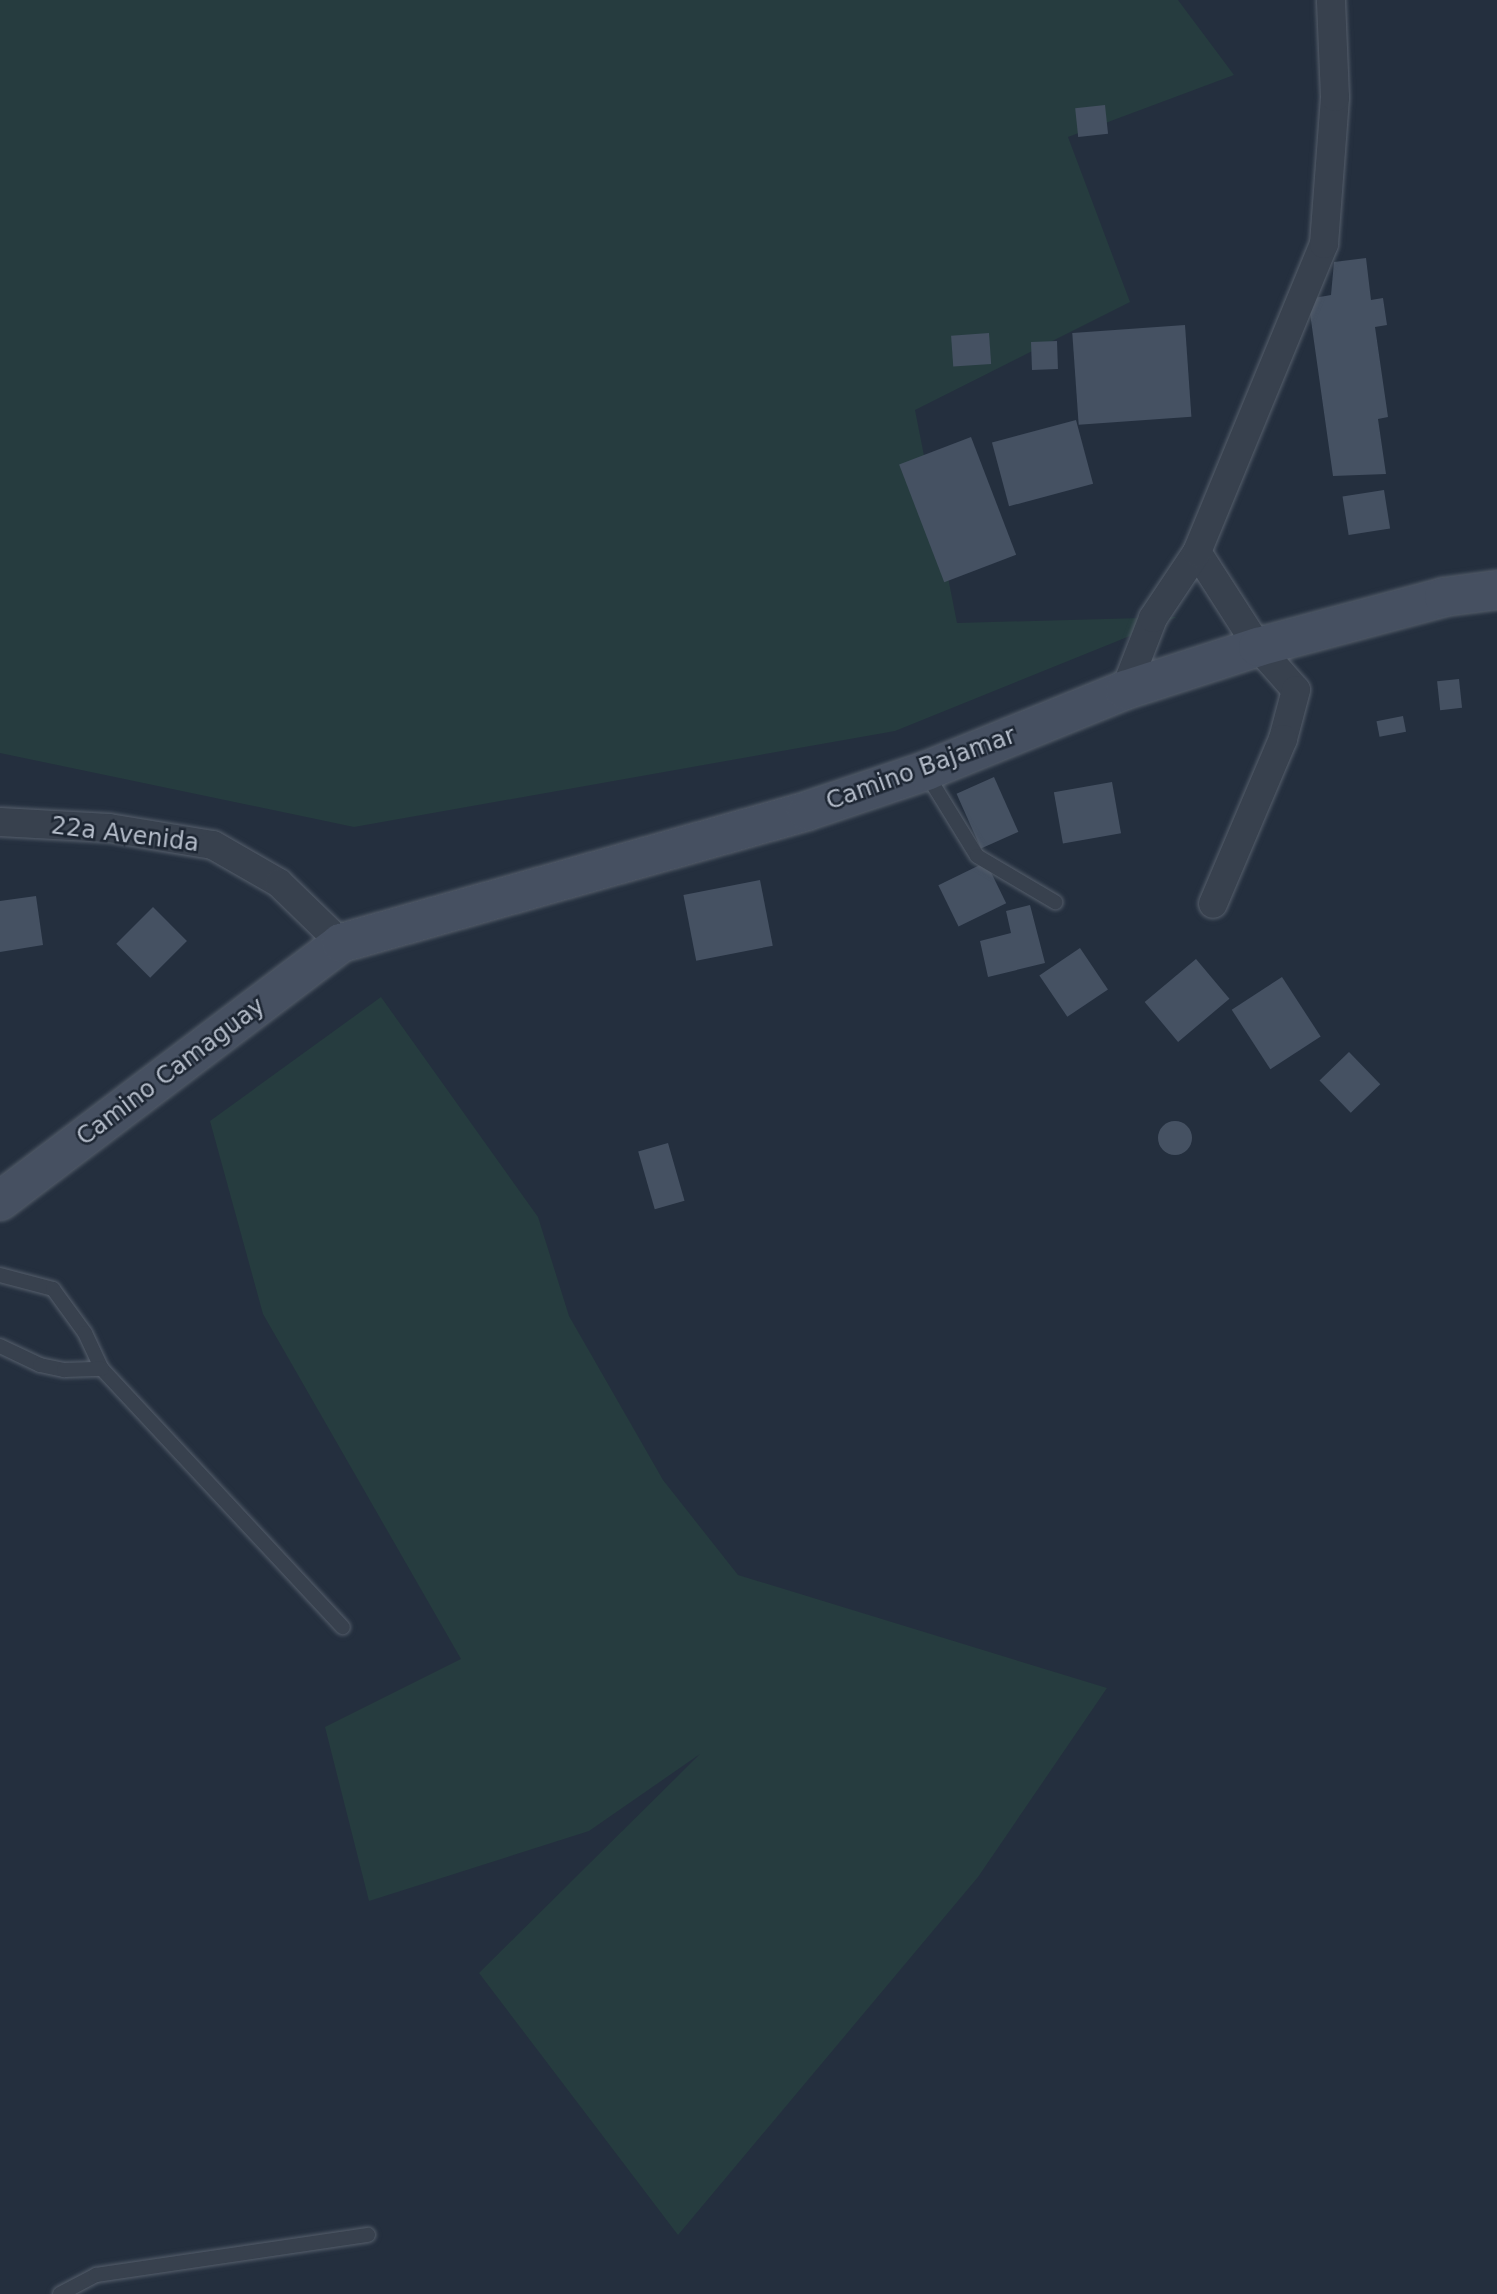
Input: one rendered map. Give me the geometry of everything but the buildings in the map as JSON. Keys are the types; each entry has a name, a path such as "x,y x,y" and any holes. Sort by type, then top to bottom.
{"street":[{"path":"1125,690 1153,618 1197,552 1324,244 1335,97 1331,0"},
{"path":"1197,552 1258,647 1296,690 1283,739 1213,904"},
{"name":"Camino Bajamar","path":"341,943 807,811 926,771 1125,690 1258,647 1444,597 1497,590"},
{"name":"22a Avenida","path":"0,822 110,828 213,845 279,883 341,943"},
{"name":"Camino Camaguay","path":"0,1201 341,943"}],"lane":[{"path":"926,771 977,856 1055,902"},
{"path":"0,1275 53,1289 85,1333 102,1369 343,1627"},
{"path":"0,1346 40,1365 64,1370 102,1369"},
{"path":"60,2294 96,2275 368,2235"}],"green space":[{"path":"0,0 1178,0 1234,75 1068,137 1130,302 915,410 957,623 1177,617 895,731 354,827 0,753"},
{"path":"381,997 538,1217 569,1316 663,1480 738,1575 1107,1688 978,1877 678,2235 479,1973 700,1754 589,1831 369,1901 325,1727 461,1659 263,1314 210,1121"}]}
